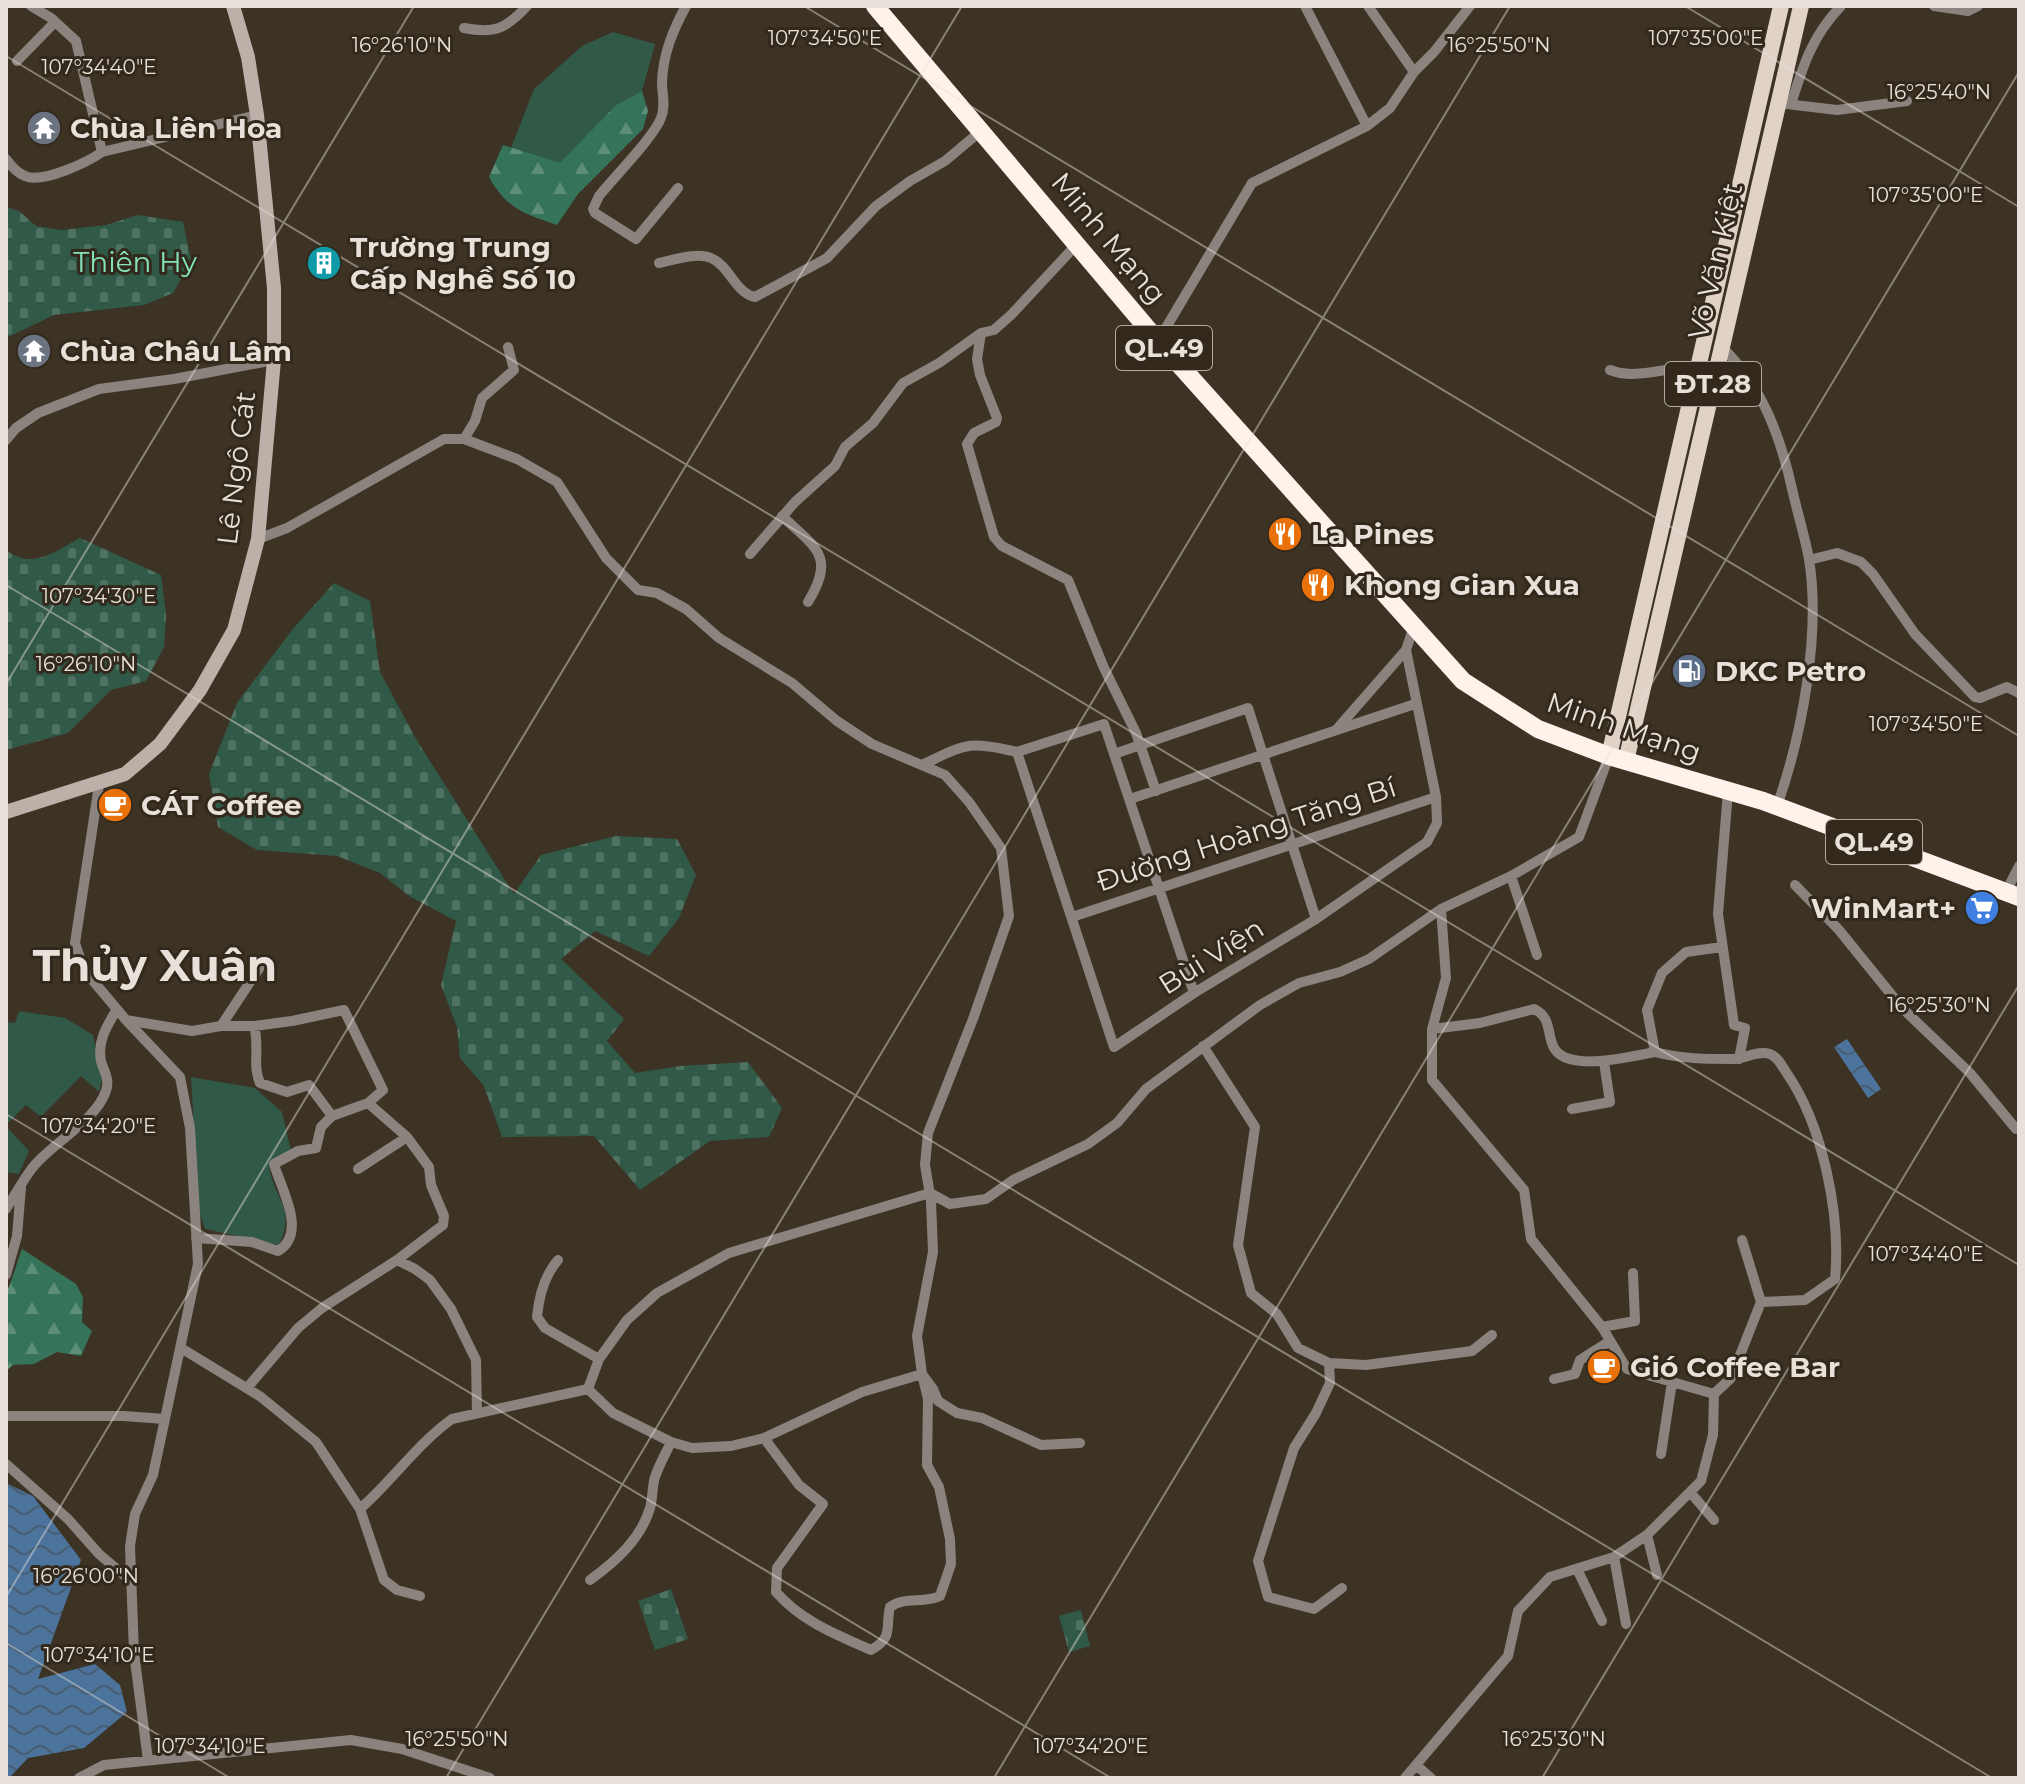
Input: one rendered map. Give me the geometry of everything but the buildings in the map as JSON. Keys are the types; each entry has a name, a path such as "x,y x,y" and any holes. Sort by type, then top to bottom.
{"highway":[{"name":"Minh Mạng","path":"875,6 1158,341 1463,681 1538,729 1618,759 1728,791"},
{"name":"QL.49","path":"1728,791 1777,806 2012,894"}],"main road":[{"name":"Võ Văn Kiệt","path":"1618,759 1679,452 1781,6"},
{"name":"Võ Văn Kiệt","path":"1618,759 1785,103 1801,6"},
{"path":"1679,452 1697,456"}],"street":[{"path":"31,6 76,41 102,152"},
{"name":"Lê Ngô Cát","path":"6,812 99,785 125,774 160,744 200,690 234,630 258,539 274,360 274,288 257,115 248,57 233,6"},
{"path":"464,28 482,32 499,28 511,22 527,6"},
{"path":"678,188 636,239 593,209 599,196 660,119 664,102 665,57 673,30 686,6"},
{"path":"1305,6 1367,126"},
{"path":"1368,6 1414,72"},
{"path":"1158,341 1252,183 1367,126 1390,108 1414,72 1470,6"},
{"path":"1841,6 1819,32 1785,103 1837,110 1907,101"},
{"path":"1934,6 1968,11 1978,6"},
{"path":"17,61 55,22"},
{"path":"6,159 22,175 33,178 73,167 102,152 257,115"},
{"path":"659,263 711,258 746,294 755,297 827,258 876,206 945,161 982,130"},
{"path":"750,554 782,516 835,466 845,447 873,423 903,383 939,363 981,333 994,330 1078,243"},
{"path":"981,333 977,359 980,375 997,418 996,422 974,433 967,444 994,537 1002,546 1068,580 1140,745 1156,791"},
{"path":"464,439 475,421 482,398 514,370 508,347"},
{"path":"1722,347 1750,379 1775,427 1787,463 1809,560 1811,614 1807,676 1796,740 1777,806"},
{"path":"6,440 16,428 38,413 99,389 274,360"},
{"path":"1610,370 1625,375 1698,368"},
{"path":"258,539 287,528 444,439 464,439 517,459 557,482 606,558 638,590 657,593 673,601 719,638 792,683 837,721 872,744 945,775 969,802 1001,848 1009,916 928,1133 925,1165 930,1193 933,1252 917,1336 928,1399 927,1465 939,1487 950,1539 951,1564 940,1596 931,1601 897,1601 890,1607 887,1637 871,1650 827,1631 788,1605 776,1592 777,1568 823,1504 799,1485 764,1438"},
{"path":"782,516 812,545 821,559 821,580 808,602"},
{"path":"1809,560 1837,553 1861,562 1873,574 1915,634 1975,697 1980,698 2007,687 2019,693"},
{"path":"1335,731 1406,650 1414,626"},
{"name":"Bùi Viện","path":"1017,752 1114,1047 1194,993 1316,919 1427,842 1437,823 1436,797 1406,650"},
{"path":"1130,799 1415,704"},
{"path":"1114,754 1248,708 1316,919"},
{"path":"922,765 968,745 985,744 1017,752 1104,724 1194,993"},
{"path":"588,1389 599,1359 627,1320 657,1293 729,1253 930,1193 950,1204 986,1199 1013,1180 1088,1144 1117,1123 1146,1089 1260,1005 1299,983 1340,972 1369,959 1441,909 1511,876 1579,837 1618,759"},
{"path":"99,785 75,943 84,970 180,1077 190,1128 198,1264 153,1475 135,1514 130,1546 134,1653 148,1760"},
{"path":"1728,791 1718,914 1734,1025 1745,1028 1739,1059"},
{"name":"Đường Hoàng Tăng Bí","path":"1072,917 1436,797"},
{"path":"2012,894 2019,866"},
{"path":"1511,876 1537,955"},
{"path":"1795,885 1839,930 1903,1009 1970,1073 2016,1129"},
{"path":"1441,909 1446,978 1432,1029 1432,1080 1524,1190 1531,1239 1602,1327 1627,1369 1714,1394"},
{"path":"1655,1052 1647,1010 1662,973 1686,952 1722,947"},
{"path":"221,1026 260,967"},
{"path":"6,1209 35,1165 100,1103 107,1088 107,1076 101,1061 100,1044 117,1009"},
{"path":"1432,1029 1480,1023 1534,1009 1547,1020 1554,1049 1572,1060 1604,1062 1655,1052 1676,1057 1739,1059 1755,1053 1775,1056 1798,1088 1820,1148 1837,1254 1835,1279 1805,1300 1761,1302"},
{"path":"126,1020 192,1031 292,1021 344,1010 383,1090 368,1103 332,1116 321,1127 316,1148 298,1151 274,1164 290,1206 292,1226 288,1242 282,1249 278,1251 252,1242 196,1238"},
{"path":"254,1026 256,1071 260,1083 287,1092 309,1085 332,1116"},
{"path":"1203,1046 1255,1127 1238,1245 1251,1293 1277,1314 1298,1348 1329,1363 1366,1365 1472,1351 1492,1335"},
{"path":"1572,1109 1610,1102 1604,1062"},
{"path":"247,1388 265,1364 310,1318 443,1225 429,1167 407,1137 368,1103"},
{"path":"358,1169 407,1137"},
{"path":"6,1275 17,1236 21,1185"},
{"path":"1405,1778 1508,1656 1518,1611 1550,1577 1614,1557 1647,1535 1701,1481 1713,1435 1714,1394 1731,1378 1761,1302 1742,1240"},
{"path":"397,1260 430,1280 451,1309 476,1360 477,1413"},
{"path":"558,1260 548,1272 537,1317 545,1328 599,1359"},
{"path":"1602,1327 1635,1321 1633,1273"},
{"path":"1554,1379 1575,1374 1580,1360 1610,1341"},
{"path":"181,1348 247,1388 316,1442 360,1509 384,1580 397,1590 420,1596"},
{"path":"1329,1363 1330,1383 1294,1448 1258,1561 1268,1597 1314,1609 1342,1588"},
{"path":"588,1389 613,1413 671,1442 702,1448 731,1446 764,1438 862,1392 922,1374"},
{"path":"922,1374 938,1401 957,1413 982,1418 1041,1445 1080,1443"},
{"path":"1661,1454 1672,1382"},
{"path":"360,1509 437,1430 452,1419 588,1389"},
{"path":"6,1416 111,1415 165,1419"},
{"path":"590,1580 613,1563 635,1538 648,1513 654,1479 671,1442"},
{"path":"6,1464 131,1581"},
{"path":"1690,1492 1714,1520"},
{"path":"1647,1535 1657,1575"},
{"path":"1614,1557 1626,1624"},
{"path":"1577,1569 1602,1621"},
{"path":"79,1778 104,1765 351,1740 402,1749 490,1778"},
{"path":"1416,1765 1431,1778"}],"green space":[{"path":"613,32 655,44 642,91 616,105 560,164 511,148 534,89 582,46"},
{"path":"642,91 648,111 643,129 578,194 557,225 517,209 489,177 503,145 560,163 616,105"},
{"name":"Thiên Hy","path":"6,207 19,211 36,226 62,230 106,225 138,215 183,222 191,260 173,293 144,305 54,315 6,338"},
{"path":"80,538 161,575 166,615 164,647 146,681 111,690 68,733 6,750 6,550 25,559 35,559"},
{"path":"334,583 370,601 380,672 416,739 514,894 541,855 616,836 677,839 696,875 679,918 649,956 595,931 561,959 624,1019 607,1041 635,1073 680,1066 748,1062 782,1108 769,1137 710,1141 640,1190 594,1136 502,1137 484,1086 460,1058 457,1027 441,985 456,921 409,896 380,873 337,856 257,850 218,827 209,774 237,703 292,630"},
{"path":"19,1011 65,1018 93,1035 102,1079 99,1092 81,1076 41,1117 26,1105 6,1125 6,1022 15,1023"},
{"path":"191,1077 255,1088 282,1112 291,1151 269,1162 270,1174 286,1220 279,1245 205,1229 199,1212"},
{"path":"6,1126 29,1151 19,1174 6,1172"},
{"path":"22,1249 76,1284 83,1297 82,1322 92,1331 81,1356 57,1352 34,1364 13,1365 6,1371 6,1289"},
{"path":"671,1589 688,1639 655,1650 638,1601"},
{"path":"1081,1610 1090,1646 1069,1652 1059,1616"}],"water":[{"path":"1847,1039 1881,1089 1868,1098 1834,1047"},
{"path":"6,1483 33,1496 81,1560 38,1679 95,1664 120,1685 127,1712 84,1748 28,1758 9,1778 6,1778"}],"place":[{"name":"Chùa Liên Hoa","path":"44,128"},
{"name":"Trường Trung Cấp Nghề Số 10","path":"324,263"},
{"name":"Chùa Châu Lâm","path":"34,351"},
{"name":"La Pines","path":"1285,534"},
{"name":"Khong Gian Xua","path":"1318,585"},
{"name":"DKC Petro","path":"1689,671"},
{"name":"CÁT Coffee","path":"115,805"},
{"name":"WinMart+","path":"1982,908"},
{"name":"Gió Coffee Bar","path":"1604,1367"}],"district":[{"name":"Thủy Xuân","path":"155,965"}]}
